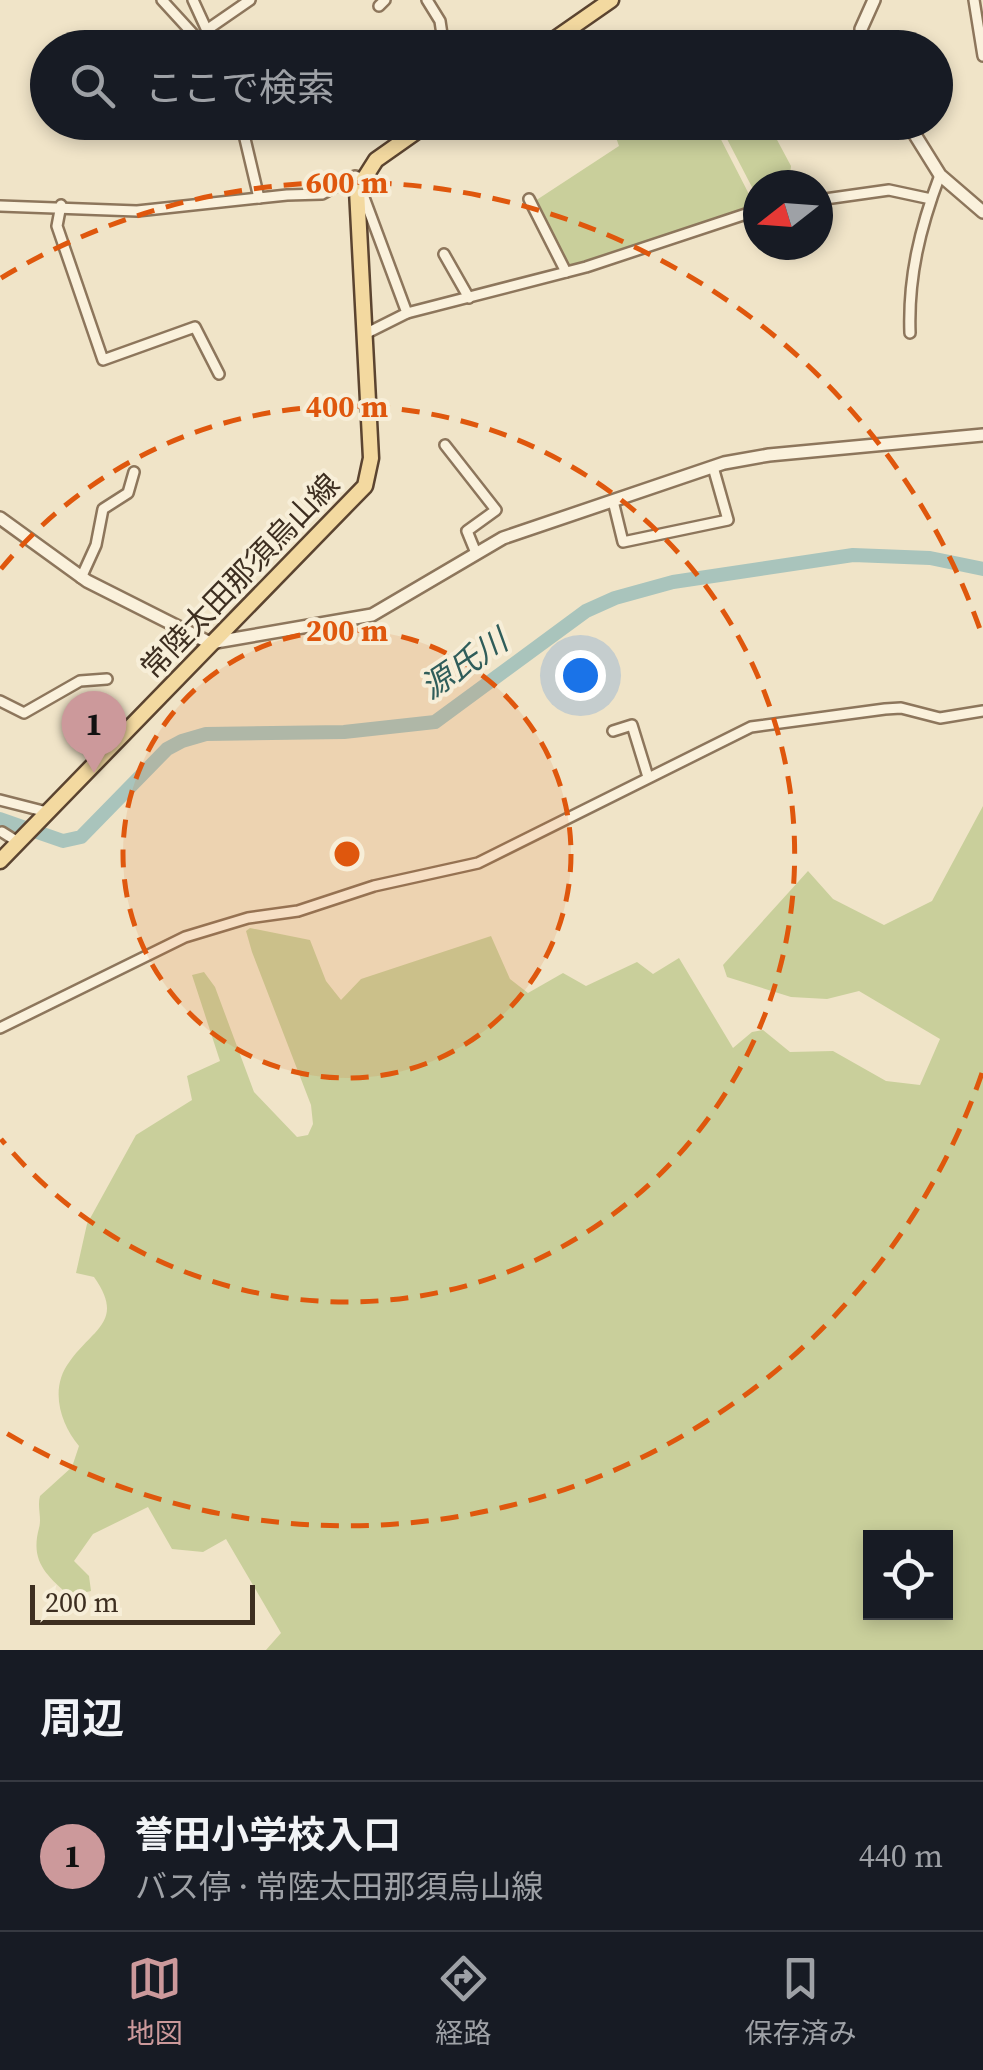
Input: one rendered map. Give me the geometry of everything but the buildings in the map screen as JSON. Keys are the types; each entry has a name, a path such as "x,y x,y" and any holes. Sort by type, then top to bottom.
{"main road":[{"path":"568,30 611,0"},
{"path":"360,181 376,160 404,140"},
{"name":"常陸太田那須烏山線","path":"0,861 347,510 368,482 355,218 360,181"}],"street":[{"path":"162,0 190,30"},
{"path":"192,0 208,29 250,0"},
{"path":"427,0 441,30"},
{"path":"861,30 874,0"},
{"path":"974,0 983,56"},
{"path":"245,140 258,198"},
{"path":"918,140 940,175 983,212"},
{"path":"910,334 913,267 940,175"},
{"path":"0,206 61,205 137,211 258,198 308,197 351,178 360,181 407,313"},
{"path":"833,198 889,190 931,199"},
{"path":"529,199 566,272"},
{"path":"61,205 57,226 103,360 195,326 219,374"},
{"path":"363,335 407,313 684,238 743,216"},
{"path":"444,254 469,298"},
{"path":"0,518 81,578 201,641 215,642 356,620 401,601 503,538 713,467 769,455 983,435"},
{"path":"445,445 496,510 467,531 476,552"},
{"path":"613,501 623,542 728,520 713,467"},
{"path":"81,578 96,545 103,509 128,493 134,472"},
{"path":"0,701 24,713 80,682 108,679"},
{"path":"0,1028 185,938 248,918 298,911 374,886 478,863 751,728 901,708 940,718 983,711"},
{"path":"613,731 632,724 648,776"},
{"path":"0,800 45,814"},
{"path":"2,832 21,838"}],"green space":[{"path":"617,140 721,140 743,183 743,208 569,267 535,201 619,146"},
{"path":"728,140 777,140 790,170 743,170"},
{"path":"983,806 983,1650 266,1650 281,1633 226,1539 203,1552 172,1549 148,1507 93,1534 74,1561 89,1576 91,1591 70,1596 47,1574 37,1550 40,1496 72,1467 79,1446 62,1416 60,1382 70,1361 103,1323 106,1314 107,1304 94,1277 76,1273 87,1224 136,1135 192,1100 187,1076 220,1061 192,975 204,972 215,987 254,1092 297,1137 308,1135 313,1124 311,1105 246,931 250,928 310,940 326,981 341,1000 361,979 491,936 510,979 528,993 563,973 586,986 637,962 653,974 679,958 733,1048 752,1032 763,1030 790,1052 833,1051 886,1081 920,1085 940,1039 859,991 827,999 791,997 727,977 723,965 808,871 833,899 884,925 932,901"}],"waterway":[{"name":"源氏川","path":"0,819 63,841 81,837 167,749 206,734 344,732 435,722 586,611 615,598 673,582 853,555 930,558 983,569"}],"place":[{"name":"誉田小学校入口","path":"94,773"}]}
